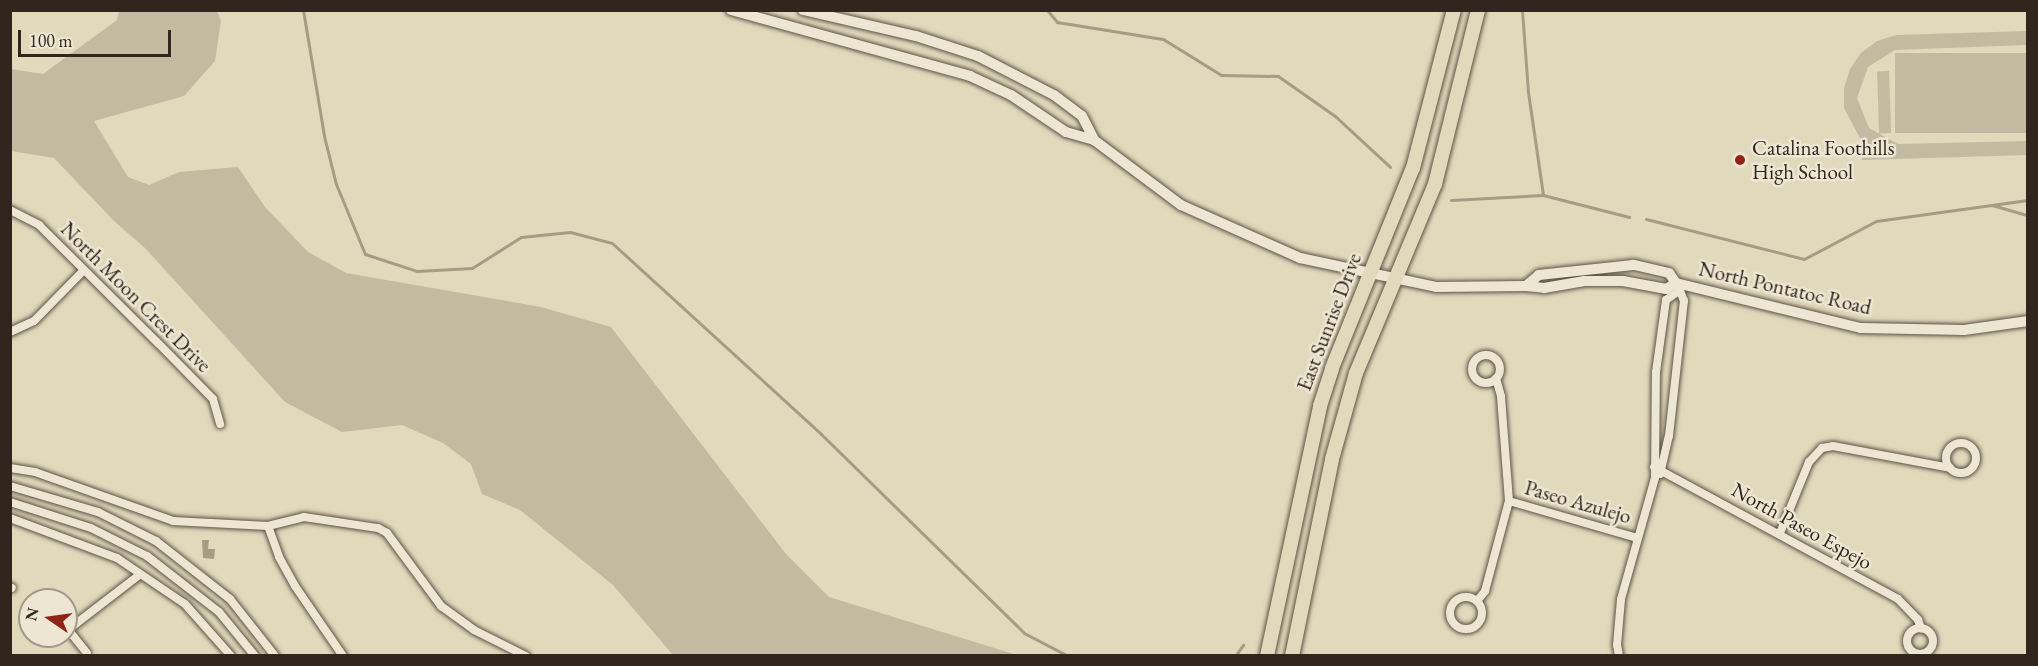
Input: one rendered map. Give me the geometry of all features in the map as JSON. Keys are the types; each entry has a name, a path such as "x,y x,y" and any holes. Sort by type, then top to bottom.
{"main road":[{"name":"East Sunrise Drive","path":"1267,656 1320,406 1370,273 1413,168 1454,10"},
{"name":"East Sunrise Drive","path":"1292,656 1332,459 1356,373 1434,184 1478,10"}],"street":[{"name":"North Pontatoc Road","path":"731,10 817,37 910,57 970,76 1011,95 1066,132 1095,140 1181,205 1230,230 1299,258 1459,288 1526,285 1544,288 1584,281 1623,281 1666,289 1678,286 1861,328 1964,330 2028,321"},
{"name":"North Pontatoc Road","path":"803,10 916,36 978,56 1054,95 1082,116 1095,140"},
{"name":"North Moon Crest Drive","path":"10,210 39,225 82,272 213,399 220,424"},
{"name":"North Pontatoc Road","path":"1526,285 1539,275 1633,265 1670,273 1678,286"},
{"path":"1584,281 1620,275 1633,265"},
{"path":"10,332 33,321 82,272"},
{"path":"1619,656 1617,645 1620,599 1655,478 1656,372 1666,300 1678,286 1684,301 1664,472 1655,478"},
{"path":"1477,602 1485,591 1509,501 1501,396 1496,379"},
{"path":"1780,533 1809,462 1822,448 1833,446 1950,468"},
{"name":"North Paseo Espejo","path":"1654,467 1780,533 1898,599 1921,628"},
{"path":"10,468 35,472 173,521 268,526 304,518 363,525 387,533 441,606 474,630 526,656"},
{"path":"10,486 98,512 156,541 230,599 275,656"},
{"name":"Paseo Azulejo","path":"1509,501 1637,538"},
{"path":"10,502 91,528 147,556 219,612 255,656"},
{"path":"10,518 89,544 139,575 185,604 231,656"},
{"path":"268,526 290,576 344,656"},
{"path":"78,620 139,575"},
{"path":"78,641 87,652"}],"shaded area":[{"path":"119,11 217,11 221,21 215,61 184,96 94,121 128,177 149,185 179,172 238,167 265,207 308,252 346,273 541,307 611,327 786,554 829,597 1017,655 673,655 613,585 520,510 482,494 471,464 443,443 402,425 342,432 285,402 145,248 114,221 54,158 11,151 11,69 43,74 117,20"},
{"path":"2027,31 2027,45 1895,50 1868,67 1857,98 1869,128 1898,144 2027,141 2027,155 1862,160 1861,140 1844,108 1844,88 1850,69 1861,53 1877,41 1896,35"},
{"path":"1895,53 2027,53 2027,133 1895,133"},
{"path":"1877,71 1889,71 1891,133 1879,133"},
{"path":"202,540 209,540 208,549 215,549 214,559 203,558"}],"waterway":[{"path":"47,10 56,10"},
{"path":"303,10 324,136 336,184 365,254 417,271 472,268 521,237 570,232 612,243 821,434 1024,633 1068,656"},
{"path":"1047,10 1057,22 1163,39 1221,75 1278,76 1335,116 1390,167"},
{"path":"1522,10 1528,92 1543,195"},
{"path":"1451,200 1543,195 1629,217"},
{"path":"1646,219 1804,259 1876,221 2028,200"},
{"path":"1992,205 2028,215"},
{"path":"1235,656 1243,645"}],"place":[{"name":"Catalina Foothills High School","path":"1740,160"}]}
